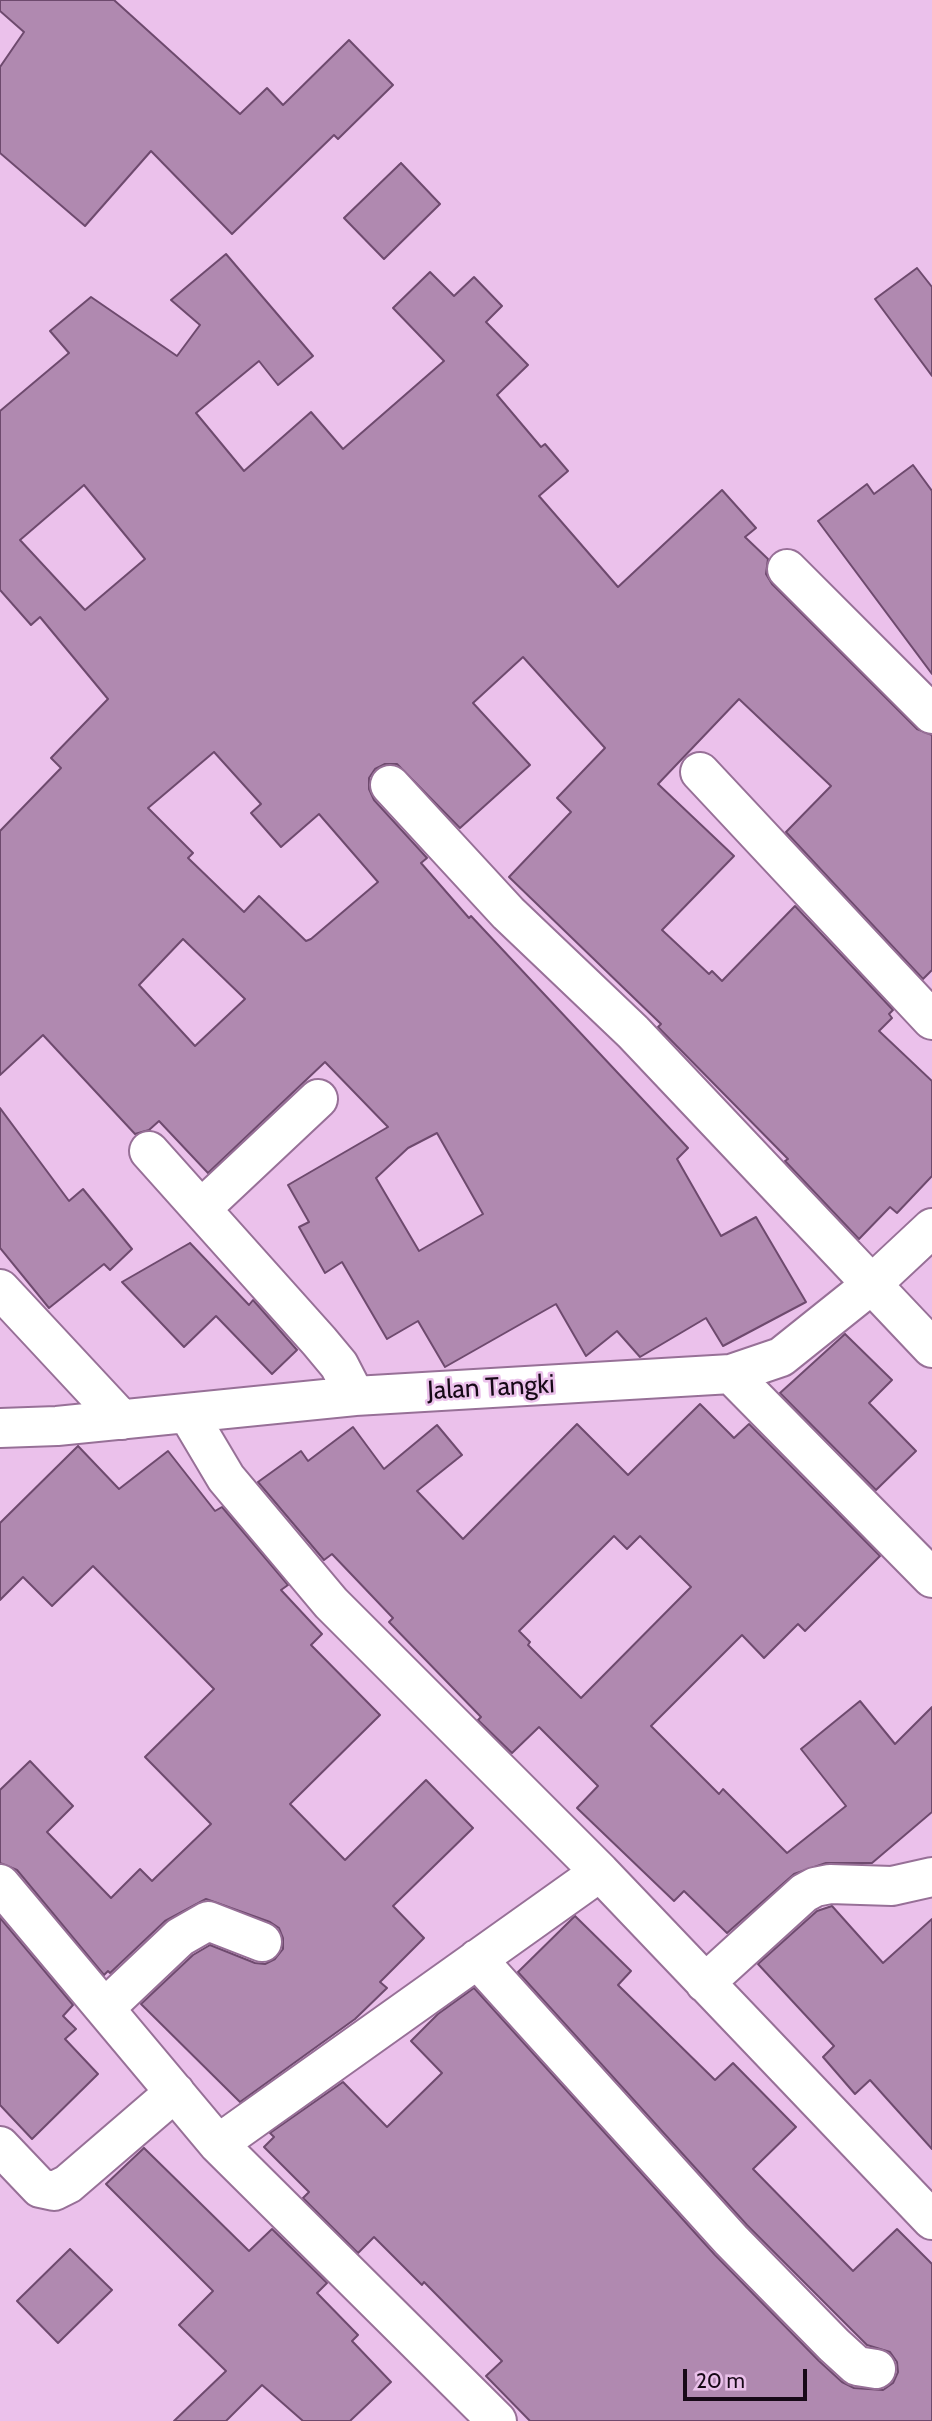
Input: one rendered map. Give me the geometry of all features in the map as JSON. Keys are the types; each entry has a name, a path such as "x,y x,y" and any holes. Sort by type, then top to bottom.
{"street":[{"path":"787,569 932,714"},
{"path":"700,772 932,1020"},
{"path":"390,785 508,913 633,1032 932,1348"},
{"path":"202,1208 318,1099"},
{"path":"149,1151 339,1365 355,1396"},
{"name":"Jalan Tangki","path":"0,1428 122,1420 355,1396 731,1374 781,1357 871,1285 932,1228"},
{"path":"0,1289 122,1420"},
{"path":"731,1374 932,1578"},
{"path":"188,1414 226,1478 331,1603 600,1872 932,2220"},
{"path":"218,2144 600,1872"},
{"path":"705,1983 804,1893 815,1887 830,1884 892,1886 932,1877"},
{"path":"0,1884 218,2144 497,2421"},
{"path":"105,2008 180,1937 208,1921 262,1942"},
{"path":"477,1959 732,2240 834,2345 858,2366 876,2369"},
{"path":"0,2147 40,2188 54,2191 68,2185 175,2092"}],"building":[{"path":"0,0 114,0 240,114 267,88 283,105 349,40 393,85 338,139 334,135 232,234 151,151 85,226 0,153 0,67 24,32 0,11"},
{"path":"401,163 440,204 384,259 344,218"},
{"path":"226,254 313,356 278,385 259,361 196,413 244,471 311,412 343,449 444,361 393,308 430,272 454,296 474,277 502,306 486,322 528,365 497,395 541,447 545,444 568,471 539,496 618,587 722,490 756,528 745,537 768,559 766,574 772,584 917,729 932,735 932,970 923,979 786,832 831,786 739,699 658,784 734,856 662,930 709,974 712,971 722,981 795,906 893,1010 889,1014 892,1018 879,1031 932,1081 932,1176 897,1213 890,1207 859,1239 785,1161 788,1159 658,1027 661,1024 509,877 571,812 557,798 605,748 523,657 473,703 530,765 460,828 397,764 385,764 375,769 369,778 369,789 374,800 427,858 421,863 469,918 471,916 688,1148 677,1159 721,1236 756,1217 806,1302 723,1346 706,1318 640,1357 617,1331 586,1356 556,1304 445,1367 418,1321 387,1339 342,1262 325,1273 299,1227 309,1222 288,1185 388,1127 325,1062 208,1173 159,1121 149,1130 135,1134 43,1035 0,1075 0,831 61,768 51,758 108,699 40,617 31,625 0,590 0,411 69,353 50,331 91,297 177,356 200,325 171,300","holes":["84,485 145,559 85,610 20,540","214,752 261,804 251,813 281,847 319,814 378,882 306,941 259,896 244,912 188,858 193,853 148,808","183,939 245,999 195,1046 139,985","437,1133 483,1214 419,1251 376,1178 408,1148"]},
{"path":"917,268 932,287 932,376 875,299"},
{"path":"913,465 932,491 932,674 818,521 867,484 874,494"},
{"path":"0,1108 69,1201 83,1189 132,1249 110,1270 104,1264 49,1308 0,1248"},
{"path":"190,1243 249,1305 253,1300 297,1350 272,1374 216,1316 184,1347 122,1282"},
{"path":"845,1334 892,1380 869,1403 916,1451 876,1490 780,1393"},
{"path":"700,1404 734,1438 749,1424 880,1556 805,1631 798,1624 764,1658 742,1635 651,1726 719,1794 723,1789 787,1853 846,1806 801,1749 860,1701 895,1744 932,1707 932,1812 872,1863 826,1863 794,1874 727,1933 684,1891 674,1901 577,1808 598,1786 539,1727 512,1753 478,1720 481,1717 389,1622 393,1618 332,1554 324,1560 258,1482 301,1451 308,1461 353,1427 384,1469 437,1425 462,1455 417,1491 463,1539 577,1424 628,1475","holes":["614,1536 627,1549 640,1536 691,1587 581,1698 528,1645 530,1642 519,1631"]},
{"path":"78,1446 119,1489 168,1451 215,1511 222,1507 288,1585 281,1590 322,1634 311,1645 380,1715 290,1804 345,1860 426,1780 473,1828 393,1906 424,1938 380,1982 387,1988 355,2019 240,2102 141,2004 193,1955 210,1945 255,1963 265,1964 275,1959 283,1949 279,1928 270,1922 206,1899 165,1921 110,1973 108,1971 104,1975 17,1870 0,1863 0,1790 30,1761 73,1806 47,1832 111,1898 140,1869 152,1881 211,1824 145,1757 214,1689 93,1566 52,1606 23,1577 0,1600 0,1523"},
{"path":"832,1906 883,1963 932,1919 932,2149 870,2080 855,2094 823,2057 834,2046 758,1964 817,1911"},
{"path":"575,1916 631,1971 618,1985 715,2080 733,2063 796,2127 753,2169 853,2271 897,2229 932,2264 932,2421 530,2421 486,2376 502,2361 424,2282 422,2285 374,2237 358,2253 303,2198 309,2192 264,2147 274,2137 270,2133 343,2082 387,2127 442,2073 411,2041 438,2014 474,1988 715,2255 819,2361 842,2382 854,2388 883,2390 893,2383 898,2372 897,2362 890,2352 867,2345 747,2225 518,1972"},
{"path":"0,1918 73,2005 63,2016 76,2029 65,2039 98,2074 32,2139 0,2105"},
{"path":"144,2148 249,2251 272,2229 327,2283 317,2293 358,2335 352,2341 391,2382 350,2421 303,2421 262,2385 226,2421 174,2421 226,2371 179,2325 213,2291 106,2184"},
{"path":"70,2249 112,2290 58,2343 17,2301"}]}
